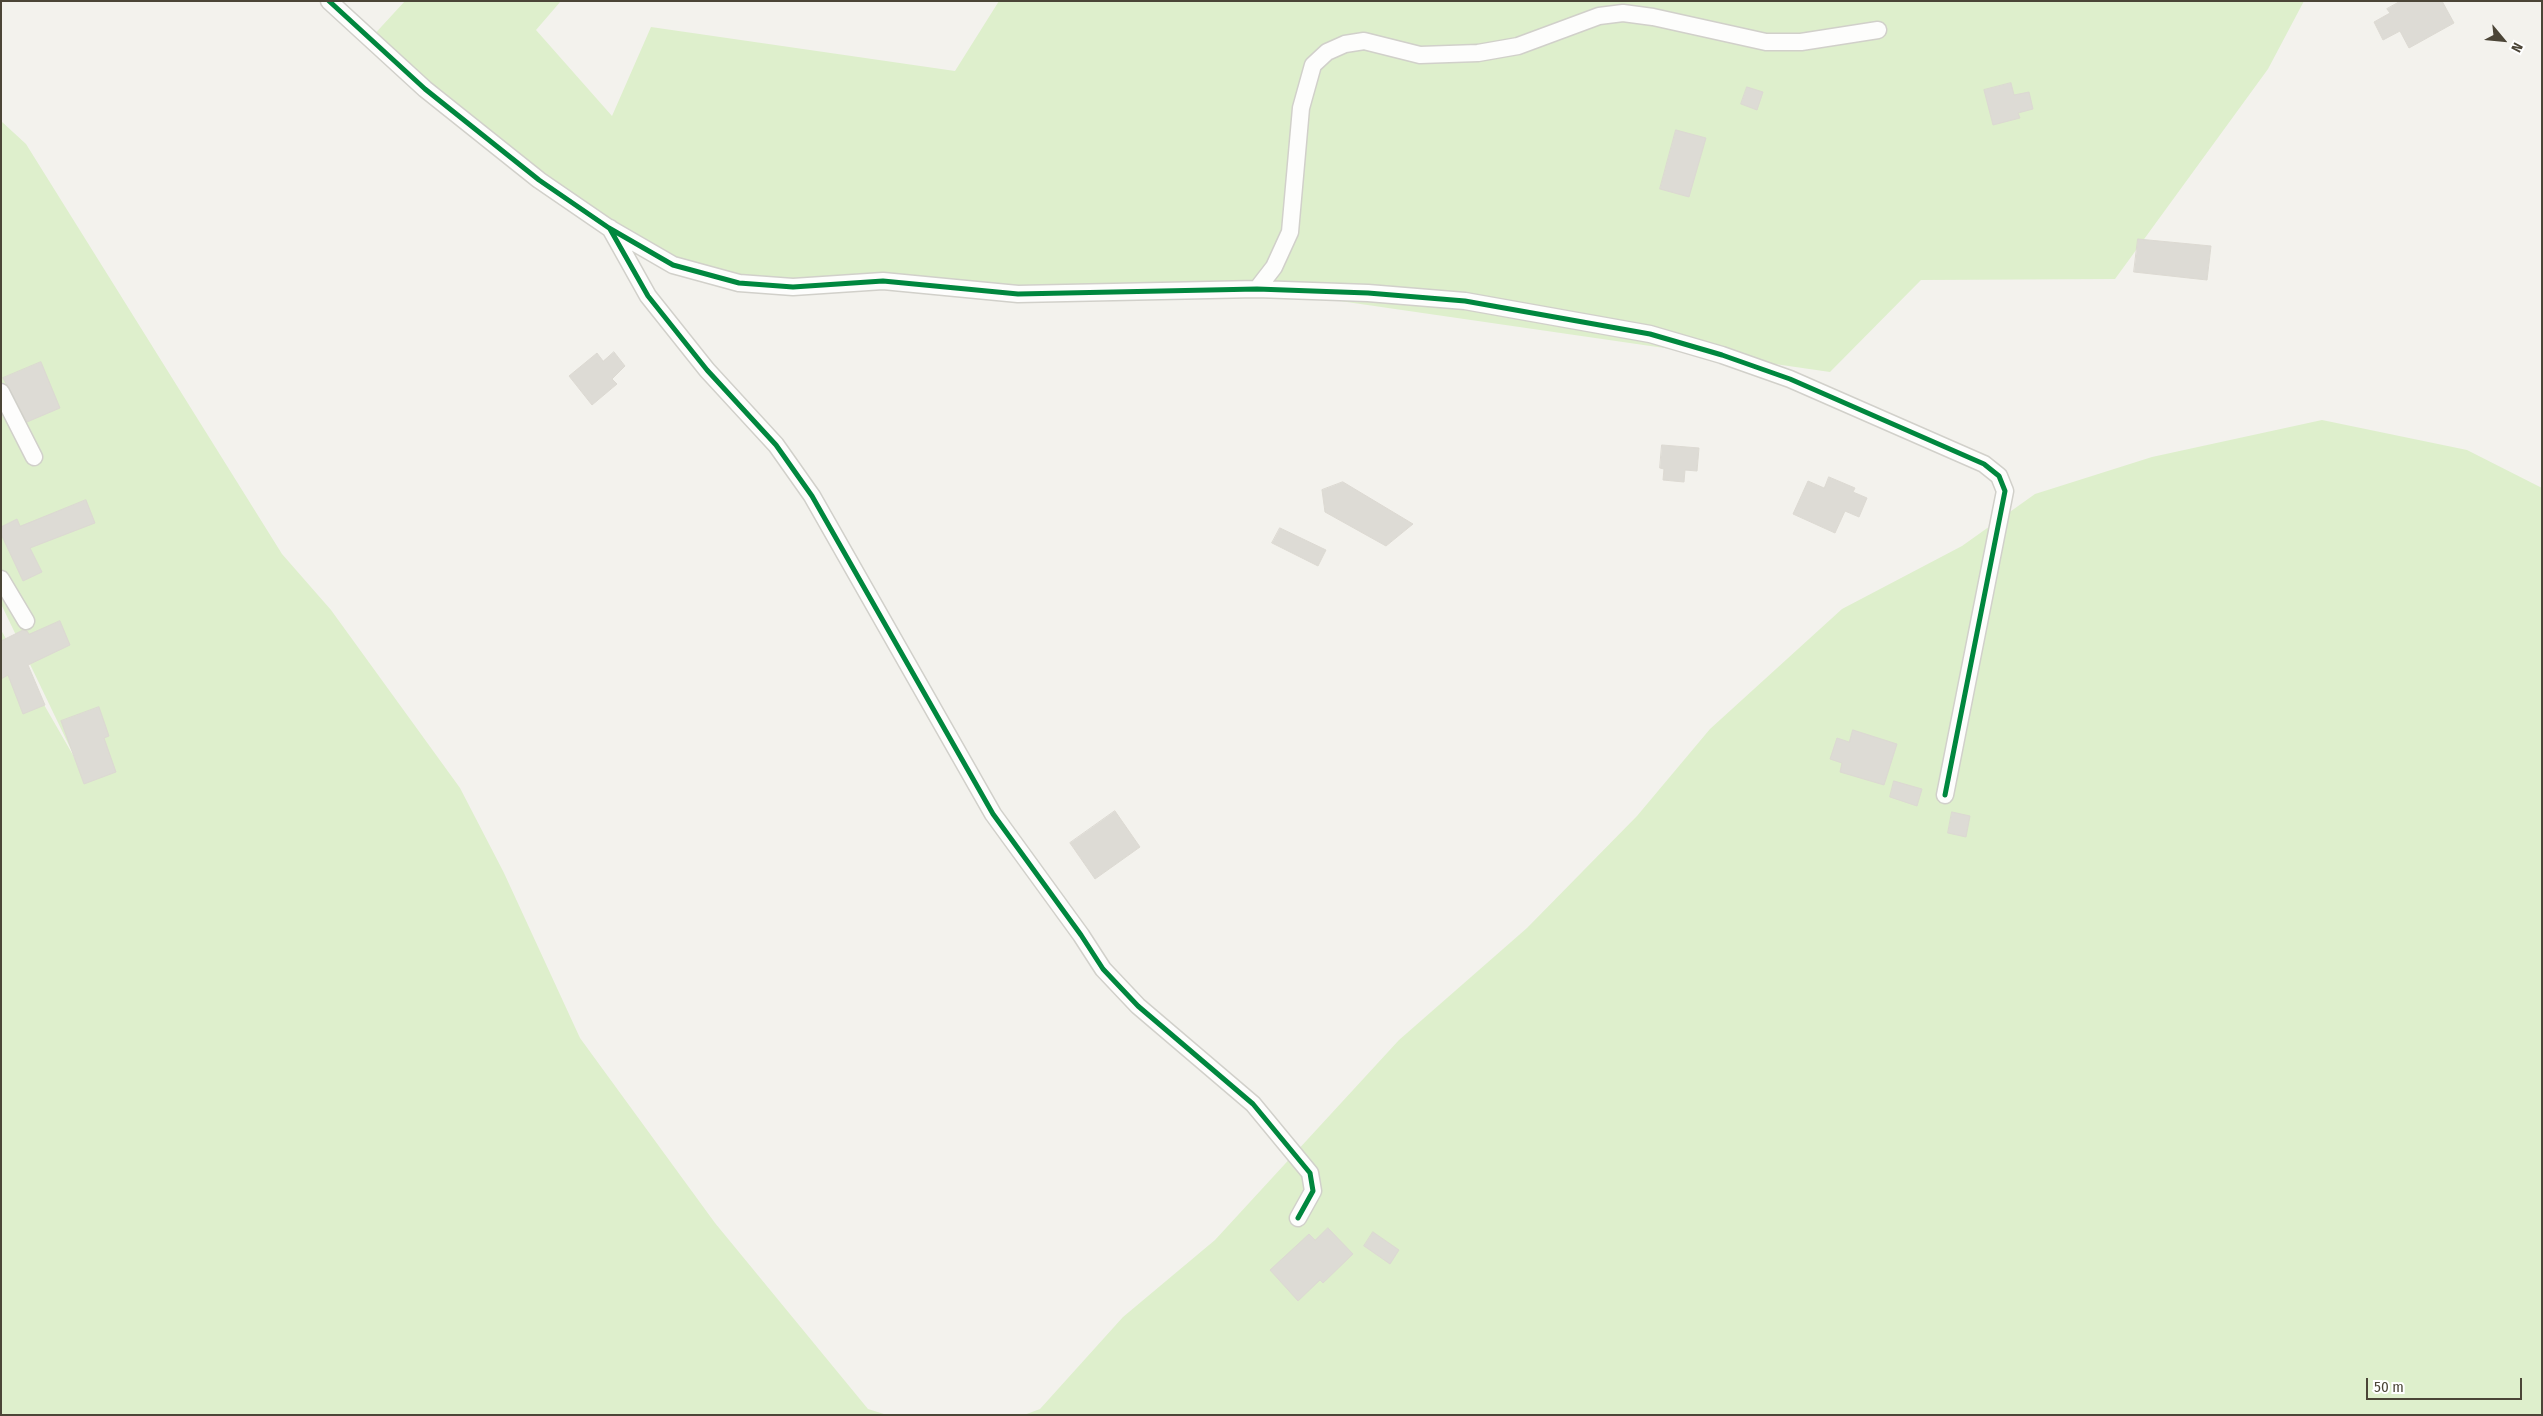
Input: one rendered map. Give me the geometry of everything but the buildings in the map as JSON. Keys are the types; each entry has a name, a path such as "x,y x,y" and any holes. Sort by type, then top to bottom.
{"street":[{"path":"329,1 440,102 539,180 609,228 673,265 739,284 793,287 883,280 1018,294 1257,289 1368,293 1465,301 1650,334 1722,355 1790,379 1984,464 1999,476 2005,491 1944,795"},
{"path":"1257,289 1274,267 1290,232 1301,108 1313,65 1327,52 1345,44 1364,41 1420,55 1478,53 1518,46 1599,16 1623,13 1653,17 1766,42 1801,42 1878,30"},
{"path":"609,228 648,296 707,370 776,446 812,496 993,814 1081,935 1103,969 1138,1006 1252,1104 1310,1173 1313,1191 1298,1218"},
{"path":"1,392 34,457"},
{"path":"1,579 26,621"}],"green space":[{"path":"405,1 561,1 536,30 612,116 651,27 955,71 999,1 2304,1 2268,69 2115,279 1921,280 1830,372 1257,289 793,287 673,265 609,228 370,39"},
{"path":"1,121 26,144 282,554 331,610 460,788 504,873 580,1038 715,1223 868,1409 887,1415 1,1415 1,630 77,762 1,604"},
{"path":"2322,420 2467,450 2542,488 2542,1415 1024,1415 1040,1409 1123,1317 1215,1240 1399,1040 1527,928 1637,816 1710,729 1842,609 1962,546 2035,494 2152,457"}],"cycle path":[{"path":"329,1 425,89 539,180 609,228 673,265 739,283 793,287 883,281 1018,294 1257,289 1368,293 1465,301 1650,334 1722,355 1790,379 1984,464 1999,476 2005,491 1945,795"},
{"path":"610,229 648,296 707,370 776,445 812,496 993,814 1081,935 1103,969 1138,1006 1253,1104 1310,1173 1313,1191 1298,1218"}]}
